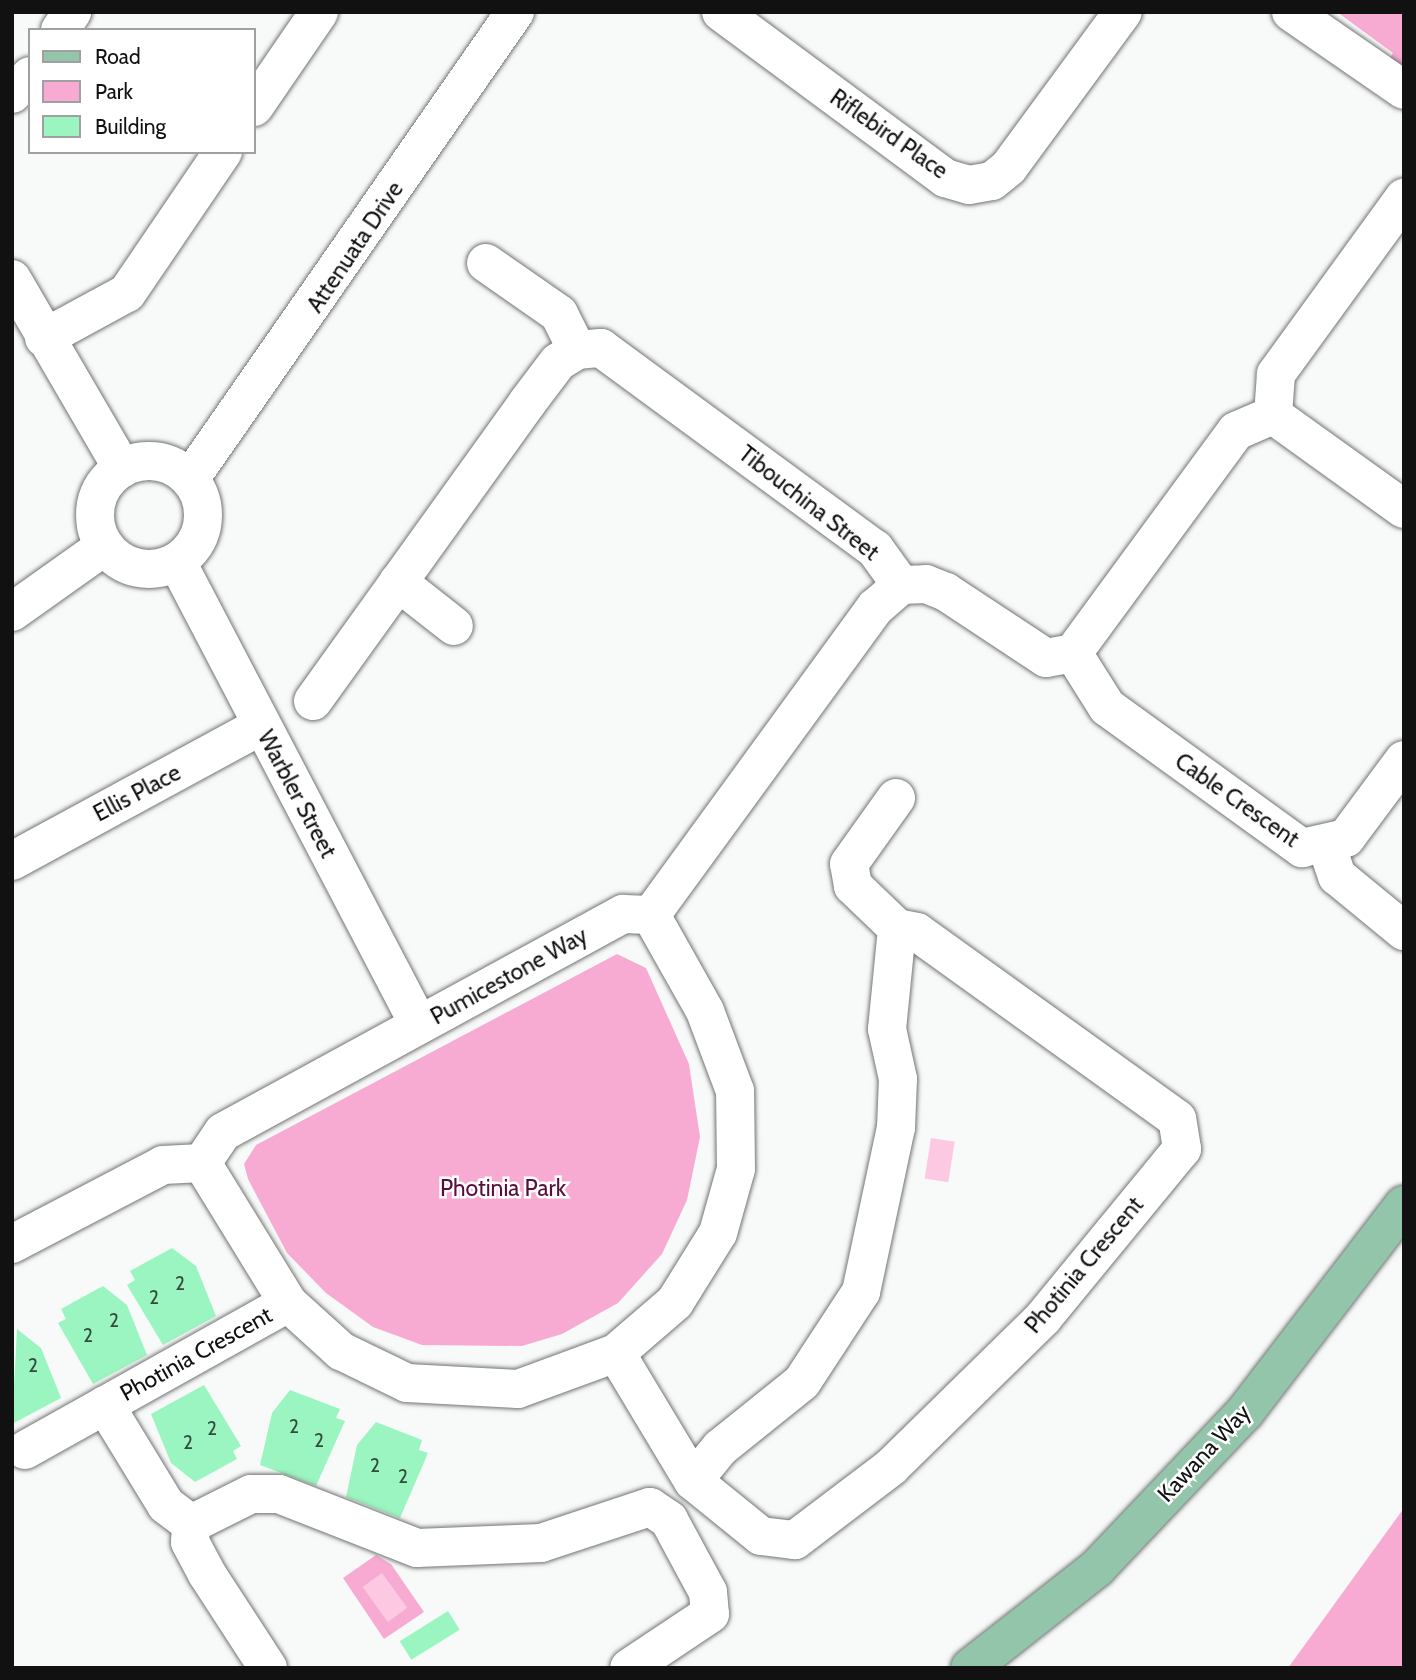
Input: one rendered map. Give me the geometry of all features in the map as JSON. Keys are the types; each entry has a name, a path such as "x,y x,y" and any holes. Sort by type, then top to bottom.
{"main road":[{"name":"Kawana Way","path":"970,1668 1097,1568 1245,1412 1404,1205"}],"street":[{"path":"34,12 43,28"},
{"path":"61,28 72,12"},
{"path":"256,104 319,12"},
{"name":"Attenuata Drive","path":"190,479 515,12"},
{"name":"Riflebird Place","path":"721,12 945,178 969,186 992,181 1009,167 1123,12"},
{"path":"1291,12 1404,90"},
{"path":"12,94 28,78"},
{"path":"44,338 127,293 222,154"},
{"path":"1273,415 1276,374 1404,198"},
{"path":"313,701 558,362 577,350 559,314 486,263"},
{"path":"12,279 122,468"},
{"name":"Tibouchina Street","path":"577,350 601,348 875,549 901,585"},
{"path":"1273,415 1404,509"},
{"path":"652,915 876,607 901,585 926,584 946,592 1046,658 1073,653 1236,431 1273,415"},
{"path":"153,460 190,479 204,518 195,543 177,562 138,568 104,546 97,504 122,468 153,460"},
{"path":"12,612 104,546"},
{"name":"Warbler Street","path":"177,562 419,1025"},
{"path":"397,582 454,626"},
{"name":"Cable Crescent","path":"1073,653 1107,706 1302,848 1327,847 1346,838 1404,760"},
{"name":"Ellis Place","path":"12,861 261,726"},
{"name":"Photinia Crescent","path":"616,1353 693,1481 761,1536 795,1540 891,1466 1043,1318 1182,1149 1177,1119 917,932 897,928 852,886 849,864 896,798"},
{"path":"1327,847 1338,876 1404,932"},
{"name":"Pumicestone Way","path":"202,1163 223,1132 623,914 652,915"},
{"name":"Photinia Crescent","path":"202,1163 288,1303 341,1352 407,1383 518,1389 616,1353 675,1302 718,1233 736,1169 735,1091 705,1011 652,915"},
{"path":"693,1481 720,1448 802,1382 861,1292 896,1128 898,1079 887,1029 897,928"},
{"path":"12,1244 163,1165 202,1163"},
{"name":"Photinia Crescent","path":"24,1450 288,1303"},
{"name":"Photinia Crescent","path":"105,1405 166,1505 191,1524"},
{"path":"268,1668 207,1574 190,1542 191,1524 251,1494 279,1494 417,1548 541,1543 650,1507 668,1520 708,1592 710,1614 629,1668"}],"green space":[{"path":"1337,12 1404,12 1404,72 1386,64 1393,53"},
{"name":"Photinia Park","path":"617,954 646,968 689,1064 700,1137 687,1200 662,1254 618,1303 562,1334 522,1346 422,1345 373,1327 326,1293 287,1253 248,1179 244,1164 256,1145"},
{"path":"1404,1508 1404,1668 1288,1668"},
{"path":"376,1555 391,1564 424,1612 384,1639 343,1578"}],"shaded area":[{"path":"931,1138 955,1142 948,1182 925,1178"},
{"path":"382,1573 407,1608 388,1622 363,1587"}],"building":[{"path":"172,1248 196,1266 216,1316 163,1345 127,1285 135,1280 130,1271"},
{"path":"103,1286 127,1305 147,1355 93,1384 58,1323 66,1319 61,1309"},
{"path":"17,1329 41,1348 61,1398 12,1424"},
{"path":"204,1385 241,1446 233,1451 237,1459 195,1482 171,1463 151,1414"},
{"path":"290,1390 340,1409 336,1418 345,1421 316,1486 260,1465 272,1413"},
{"path":"376,1422 422,1440 419,1450 428,1453 400,1518 346,1497 357,1445"},
{"path":"448,1611 460,1630 411,1660 400,1641"}]}
